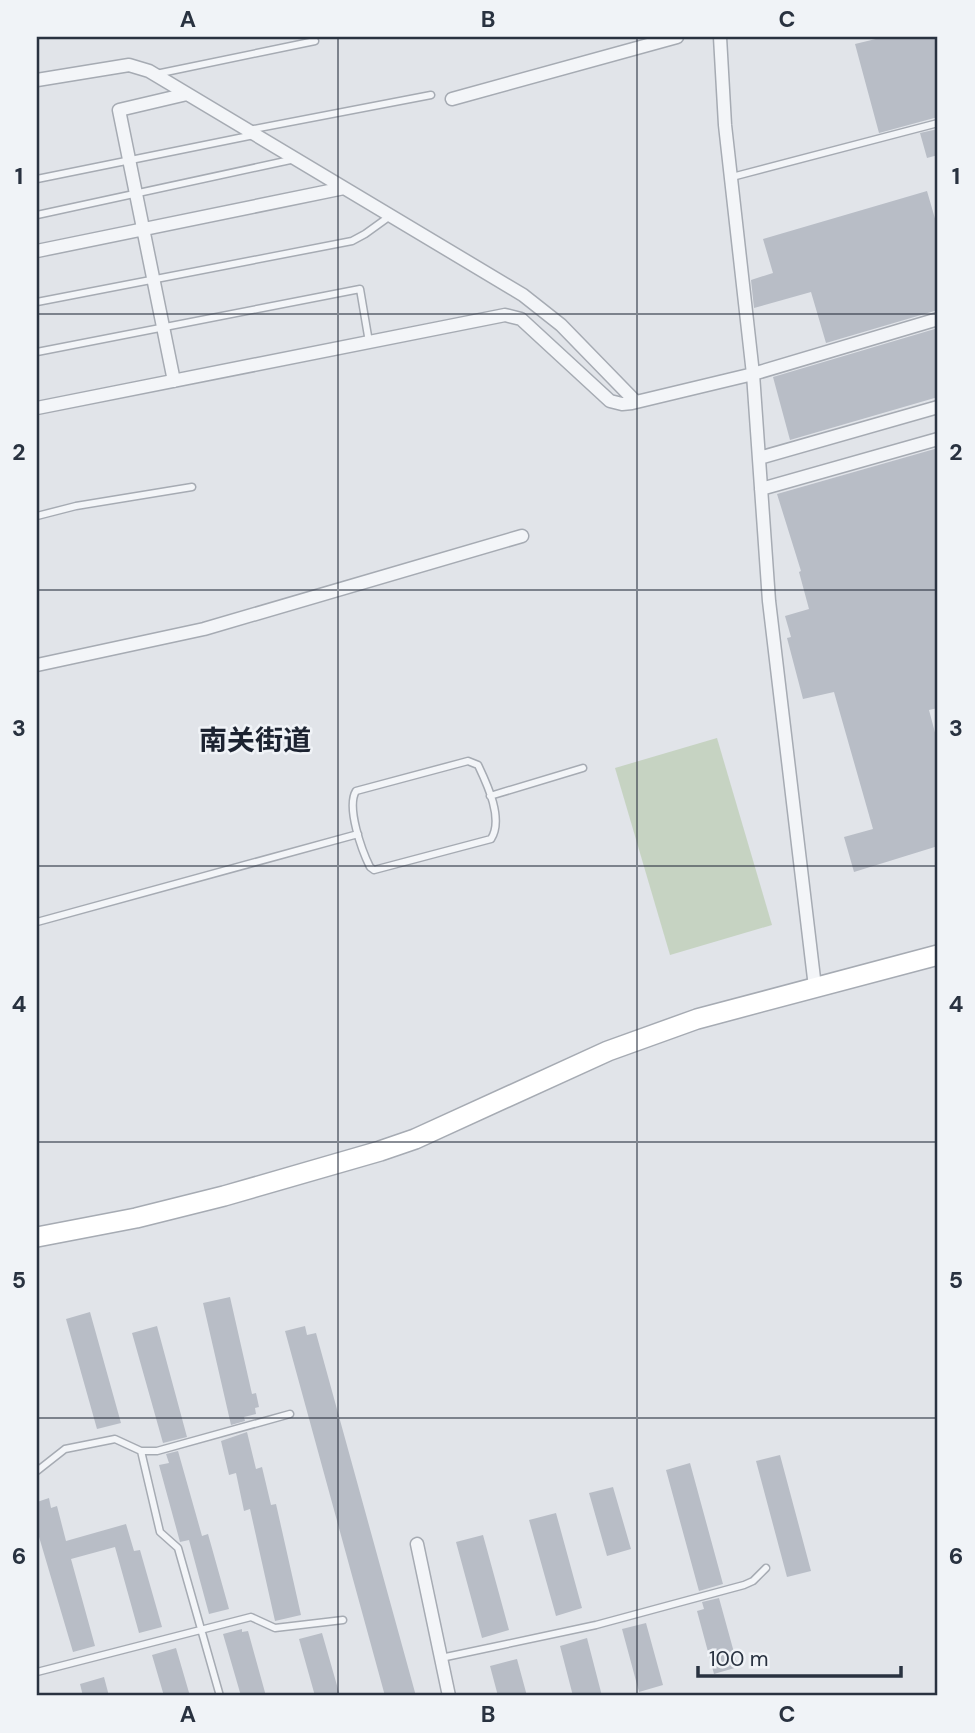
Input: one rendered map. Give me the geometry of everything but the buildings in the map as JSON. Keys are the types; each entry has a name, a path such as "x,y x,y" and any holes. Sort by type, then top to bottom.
{"street":[{"path":"452,99 677,37"},
{"path":"720,37 725,125 753,374 769,601 815,987"},
{"path":"37,80 129,65 154,74 523,295 561,325 636,402"},
{"path":"174,381 119,110 187,94"},
{"path":"37,251 344,188"},
{"path":"513,317 523,295"},
{"path":"37,408 505,316 521,319 610,401 622,404 753,374 938,319"},
{"path":"759,458 938,407"},
{"path":"761,489 938,439"},
{"path":"37,665 204,629 522,536"},
{"path":"37,1237 161,1212 380,1151 415,1139 608,1051 697,1019 938,956"},
{"path":"417,1544 449,1696"}],"lane":[{"path":"154,74 315,41"},
{"path":"37,178 431,95"},
{"path":"732,177 938,123"},
{"path":"37,215 296,159"},
{"path":"37,302 352,241 390,216"},
{"path":"37,352 360,289 369,343"},
{"path":"37,516 76,506 192,487"},
{"path":"468,761 478,765 490,796 495,823 491,839 374,870 367,861 358,834 352,801 356,791 468,761"},
{"path":"490,796 583,768"},
{"path":"37,922 358,834"},
{"path":"37,1471 65,1449 115,1439 141,1451 157,1451 290,1414"},
{"path":"141,1451 160,1532 178,1548 220,1696"},
{"path":"441,1658 596,1625 744,1586 766,1568"},
{"path":"37,1672 251,1617 275,1628 343,1620"}],"green space":[{"path":"717,738 772,925 670,955 615,768"}],"district":[{"name":"南关街道","path":"255,740"}]}
